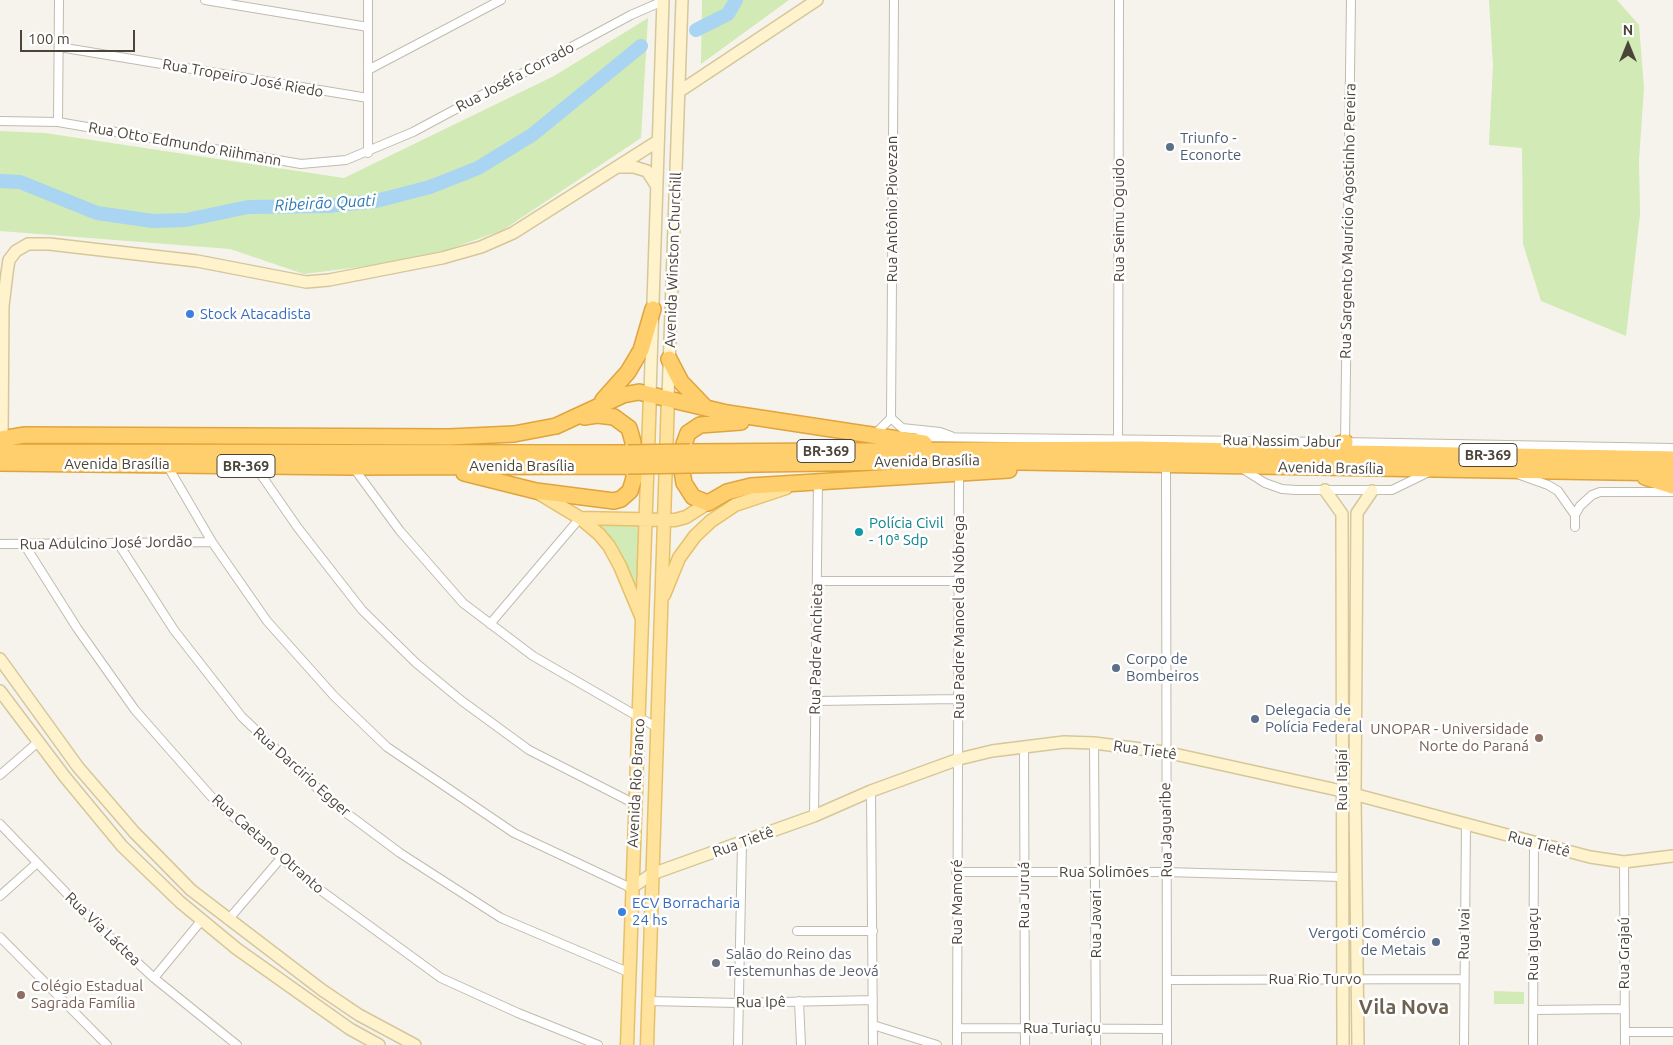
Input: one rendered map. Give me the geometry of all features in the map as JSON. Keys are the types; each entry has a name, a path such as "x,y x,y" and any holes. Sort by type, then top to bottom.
{"highway":[{"path":"590,411 611,392 628,372 641,350 652,309"},
{"path":"669,358 682,382 706,408"},
{"path":"1,443 25,435 449,437 514,434 556,426 623,395 640,392 706,408 783,421 890,437 958,444"},
{"path":"432,467 536,491 614,501 626,496 630,491 634,478 634,442 629,428 614,417 607,415 575,418"},
{"path":"783,421 700,424 688,433 684,444 684,483 693,497 708,503 739,488 1100,464"},
{"path":"296,436 374,454"},
{"path":"1303,454 1344,442"},
{"name":"Avenida Brasília","path":"1,443 628,459"},
{"name":"Avenida Brasília","path":"690,458 958,444 1303,454 1583,456 1673,460"},
{"path":"1519,445 1583,456"},
{"name":"Avenida Brasília","path":"0,464 432,467 690,458 961,460 1166,466 1673,473"},
{"path":"1624,472 1673,486"}],"main road":[{"name":"Avenida Winston Churchill","path":"647,520 650,394"},
{"name":"Avenida Winston Churchill","path":"664,520 668,398"},
{"path":"659,607 679,558 695,536 711,521 735,505 782,489 814,482"},
{"path":"536,491 580,518 609,546 628,581 643,621"},
{"path":"580,518 664,520 686,517 708,503"},
{"name":"Avenida Rio Branco","path":"627,1045 631,888 647,520"},
{"name":"Avenida Rio Branco","path":"647,1045 659,607 664,520"}],"street":[{"path":"58,122 59,0"},
{"path":"205,0 368,27"},
{"path":"368,0 368,153"},
{"path":"368,70 501,0"},
{"name":"Avenida Winston Churchill","path":"668,398 682,0"},
{"path":"680,91 817,0"},
{"name":"Rua Antônio Piovezan","path":"891,418 894,0"},
{"name":"Rua Seimu Oguido","path":"1118,440 1119,0"},
{"name":"Rua Sargento Maurício Agostinho Pereira","path":"1344,442 1351,0"},
{"name":"Avenida Winston Churchill","path":"650,394 663,1"},
{"name":"Rua Joséfa Corrado","path":"368,153 413,132 631,15 663,1"},
{"name":"Rua Tropeiro José Riedo","path":"59,47 368,98"},
{"name":"Rua Otto Edmundo Riihmann","path":"0,121 58,122 301,164 346,160 368,153"},
{"path":"1,443 3,306 6,273 9,260 16,251 28,244 49,244 197,261 306,282 329,280 442,258 481,247 513,233 658,141"},
{"path":"619,167 634,167 647,171 656,185"},
{"path":"875,434 891,418"},
{"name":"Rua Nassim Jabur","path":"891,418 902,428 940,432 958,444 1118,440 1673,448"},
{"path":"167,464 212,542 266,622 334,696 387,747 514,834 631,888"},
{"path":"255,466 298,528 362,610 416,662 462,701 529,750 635,804"},
{"name":"Rua Jaguaribe","path":"1166,466 1167,1045"},
{"path":"1239,466 1265,483 1282,489 1372,491 1392,490 1432,470"},
{"path":"353,467 400,531 463,603 533,656 638,719 656,727"},
{"path":"1506,470 1548,485 1563,497 1575,515"},
{"name":"Rua Padre Manoel da Nóbrega","path":"958,759 960,474"},
{"name":"Rua Padre Anchieta","path":"814,482 817,581 814,816"},
{"path":"1325,490 1342,514 1357,513 1372,491"},
{"path":"1574,527 1575,515 1585,500 1600,492 1673,492"},
{"name":"Rua Itajaí","path":"1357,513 1355,795 1358,1045"},
{"name":"Rua Itajaí","path":"1342,514 1341,877 1343,1045"},
{"path":"490,624 580,518"},
{"name":"Rua Adulcino José Jordão","path":"0,544 212,542"},
{"name":"Rua Darcirio Egger","path":"118,543 174,630 242,717 336,806 400,853 501,918 628,972"},
{"name":"Rua Caetano Otranto","path":"24,544 77,628 135,710 216,802 308,880 441,978 518,1013 598,1045"},
{"path":"817,581 958,581"},
{"path":"0,659 78,767 134,832 191,890 248,936 360,1015 414,1045"},
{"path":"14,680 0,690 65,777 122,846 201,921 237,949 350,1028 379,1045"},
{"path":"816,701 959,699"},
{"path":"0,775 38,742"},
{"name":"Rua Tietê","path":"631,888 652,874 814,816 871,790 958,759 1024,746 1064,742 1094,743 1165,752 1342,791 1590,857 1624,862 1673,856"},
{"name":"Rua Javari","path":"1094,743 1096,1045"},
{"name":"Rua Juruá","path":"1024,746 1025,1045"},
{"name":"Rua Mamoré","path":"957,1045 956,872 958,759"},
{"path":"65,777 78,767"},
{"path":"871,790 873,1045"},
{"name":"Rua Via Láctea","path":"0,824 154,978 237,1045"},
{"name":"Rua Ivai","path":"1464,1045 1466,824"},
{"path":"738,1045 737,1003 742,842"},
{"name":"Rua Iguaçu","path":"1533,1045 1534,843"},
{"path":"228,920 281,858"},
{"name":"Rua Grajaú","path":"1624,862 1625,1045"},
{"path":"0,896 37,863"},
{"name":"Rua Solimões","path":"956,872 1095,874 1166,872 1341,877"},
{"path":"180,902 191,890"},
{"path":"154,978 201,921"},
{"path":"797,931 873,931"},
{"path":"237,949 248,936"},
{"path":"0,937 107,1045"},
{"name":"Rua Rio Turvo","path":"1167,980 1464,979"},
{"name":"Rua Ipê","path":"648,1001 737,1003 873,1000"},
{"path":"799,1001 801,1045"},
{"path":"1533,1010 1624,1009"},
{"path":"350,1028 360,1015"},
{"path":"873,1025 937,1045"},
{"name":"Rua Turiaçu","path":"957,1028 1167,1028"},
{"path":"1625,1032 1673,1032"}],"green space":[{"path":"702,0 789,0 701,64"},
{"path":"1489,0 1617,0 1639,25 1644,88 1639,160 1640,215 1626,336 1541,301 1523,244 1522,148 1489,145 1493,65"},
{"path":"648,18 641,138 503,230 444,251 375,265 304,274 230,249 0,231 0,131 45,133 344,178 554,76"},
{"path":"593,519 638,525 638,592 621,555"},
{"path":"1494,991 1524,992 1524,1004 1494,1004"}],"waterway":[{"name":"Ribeirão Quati","path":"696,30 728,14 736,0"},
{"name":"Ribeirão Quati","path":"0,181 20,182 97,213 153,221 186,220 248,207 328,206 376,201 430,187 478,168 532,135 641,46"}],"place":[{"name":"Triunfo - Econorte","path":"1170,147"},
{"name":"Stock Atacadista","path":"190,314"},
{"name":"Polícia Civil - 10ª Sdp","path":"859,532"},
{"name":"Corpo de Bombeiros","path":"1116,668"},
{"name":"Delegacia de Polícia Federal","path":"1255,719"},
{"name":"UNOPAR - Universidade Norte do Paraná","path":"1539,738"},
{"name":"ECV Borracharia 24 hs","path":"622,912"},
{"name":"Vergoti Comércio de Metais","path":"1436,942"},
{"name":"Salão do Reino das Testemunhas de Jeová","path":"716,963"},
{"name":"Colégio Estadual Sagrada Família","path":"21,995"}],"district":[{"name":"Vila Nova","path":"1404,1007"}]}
